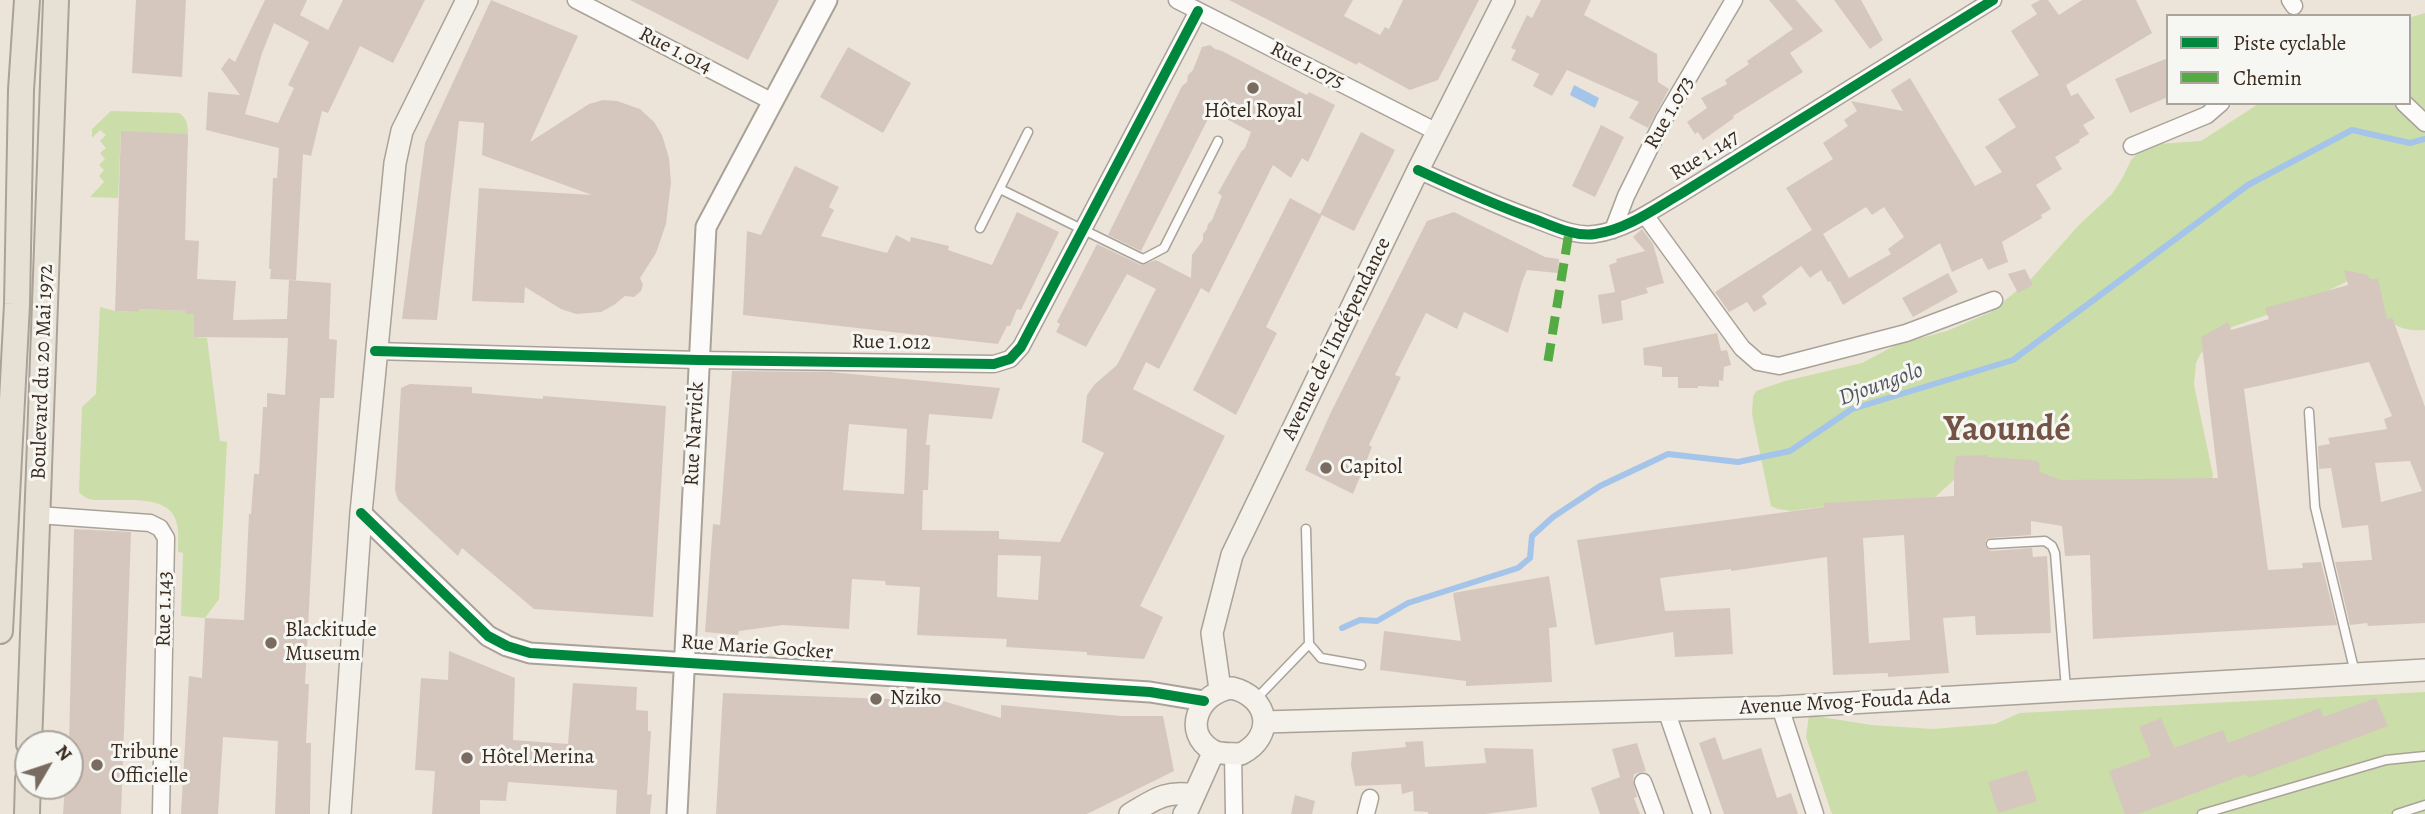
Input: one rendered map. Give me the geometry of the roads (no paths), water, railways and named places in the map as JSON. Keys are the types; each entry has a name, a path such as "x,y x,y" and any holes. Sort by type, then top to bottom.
{"highway":[{"name":"Boulevard du 20 Mai 1972","path":"0,631 3,517 17,304 27,0"},
{"name":"Boulevard du 20 Mai 1972","path":"30,730 57,0"}],"main road":[{"path":"340,814 361,513 395,163 402,131 467,0"},
{"name":"Avenue de l'Indépendance","path":"1212,695 1212,634 1233,555 1418,170 1504,0"},
{"name":"Avenue Mvog-Fouda Ada","path":"1264,722 1780,707 2425,670"},
{"path":"1232,688 1255,699 1262,710 1264,722 1257,743 1241,754 1223,752 1203,742 1197,726 1197,717 1212,695 1232,688"},
{"path":"1184,814 1223,752"},
{"path":"1130,814 1166,794 1178,792 1194,795"}],"street":[{"name":"Rue 1.014","path":"576,0 773,102"},
{"name":"Rue Narvick","path":"677,814 706,227 827,0"},
{"name":"Rue 1.075","path":"1177,0 1437,132"},
{"name":"Rue 1.073","path":"1613,230 1626,196 1664,118 1734,0"},
{"name":"Rue 1.147","path":"1418,170 1493,204 1569,232 1593,235 1613,230 1645,215 1993,0"},
{"name":"Rue 1.012","path":"375,351 698,360 994,364 1010,359 1021,347 1198,11"},
{"path":"2132,146 2207,115 2219,105"},
{"path":"2406,105 2425,122"},
{"path":"1645,215 1742,348 1758,362 1779,366 1859,346 1943,321 1994,300"},
{"name":"Rue Marie Gocker","path":"361,513 488,636 507,646 530,653 1212,695"},
{"name":"Rue 1.143","path":"38,515 150,523 160,528 166,538 161,814"},
{"path":"1780,707 1815,814"},
{"path":"1666,710 1702,814"},
{"path":"1223,752 1234,814"},
{"path":"1643,782 1655,814"},
{"path":"1366,814 1370,797"}],"lane":[{"path":"980,228 1028,132"},
{"path":"1000,189 1143,259 1164,248 1218,141"},
{"path":"2309,412 2315,508 2355,673"},
{"path":"1306,529 1309,644 1321,658 1361,666"},
{"path":"1992,544 2045,541 2052,546 2055,553 2066,692"},
{"path":"1255,699 1309,644"},
{"path":"2202,814 2386,760 2425,756"},
{"path":"2397,814 2425,805"}],"water":[{"path":"1574,85 1599,98 1595,108 1570,95"}],"waterway":[{"name":"Djoungolo","path":"1342,628 1360,620 1377,621 1408,603 1518,568 1530,558 1532,536 1553,517 1600,486 1668,454 1738,462 1790,451 1852,409 2013,360 2248,185 2352,130 2410,143 2425,139"}],"place":[{"name":"Hôtel Royal","path":"1253,88"},
{"name":"Capitol","path":"1326,468"},
{"name":"Blackitude Museum","path":"271,643"},
{"name":"Nziko","path":"876,699"},
{"name":"Hôtel Merina","path":"467,758"},
{"name":"Tribune Officielle","path":"97,765"}],"district":[{"name":"Yaoundé","path":"2007,431"}]}
